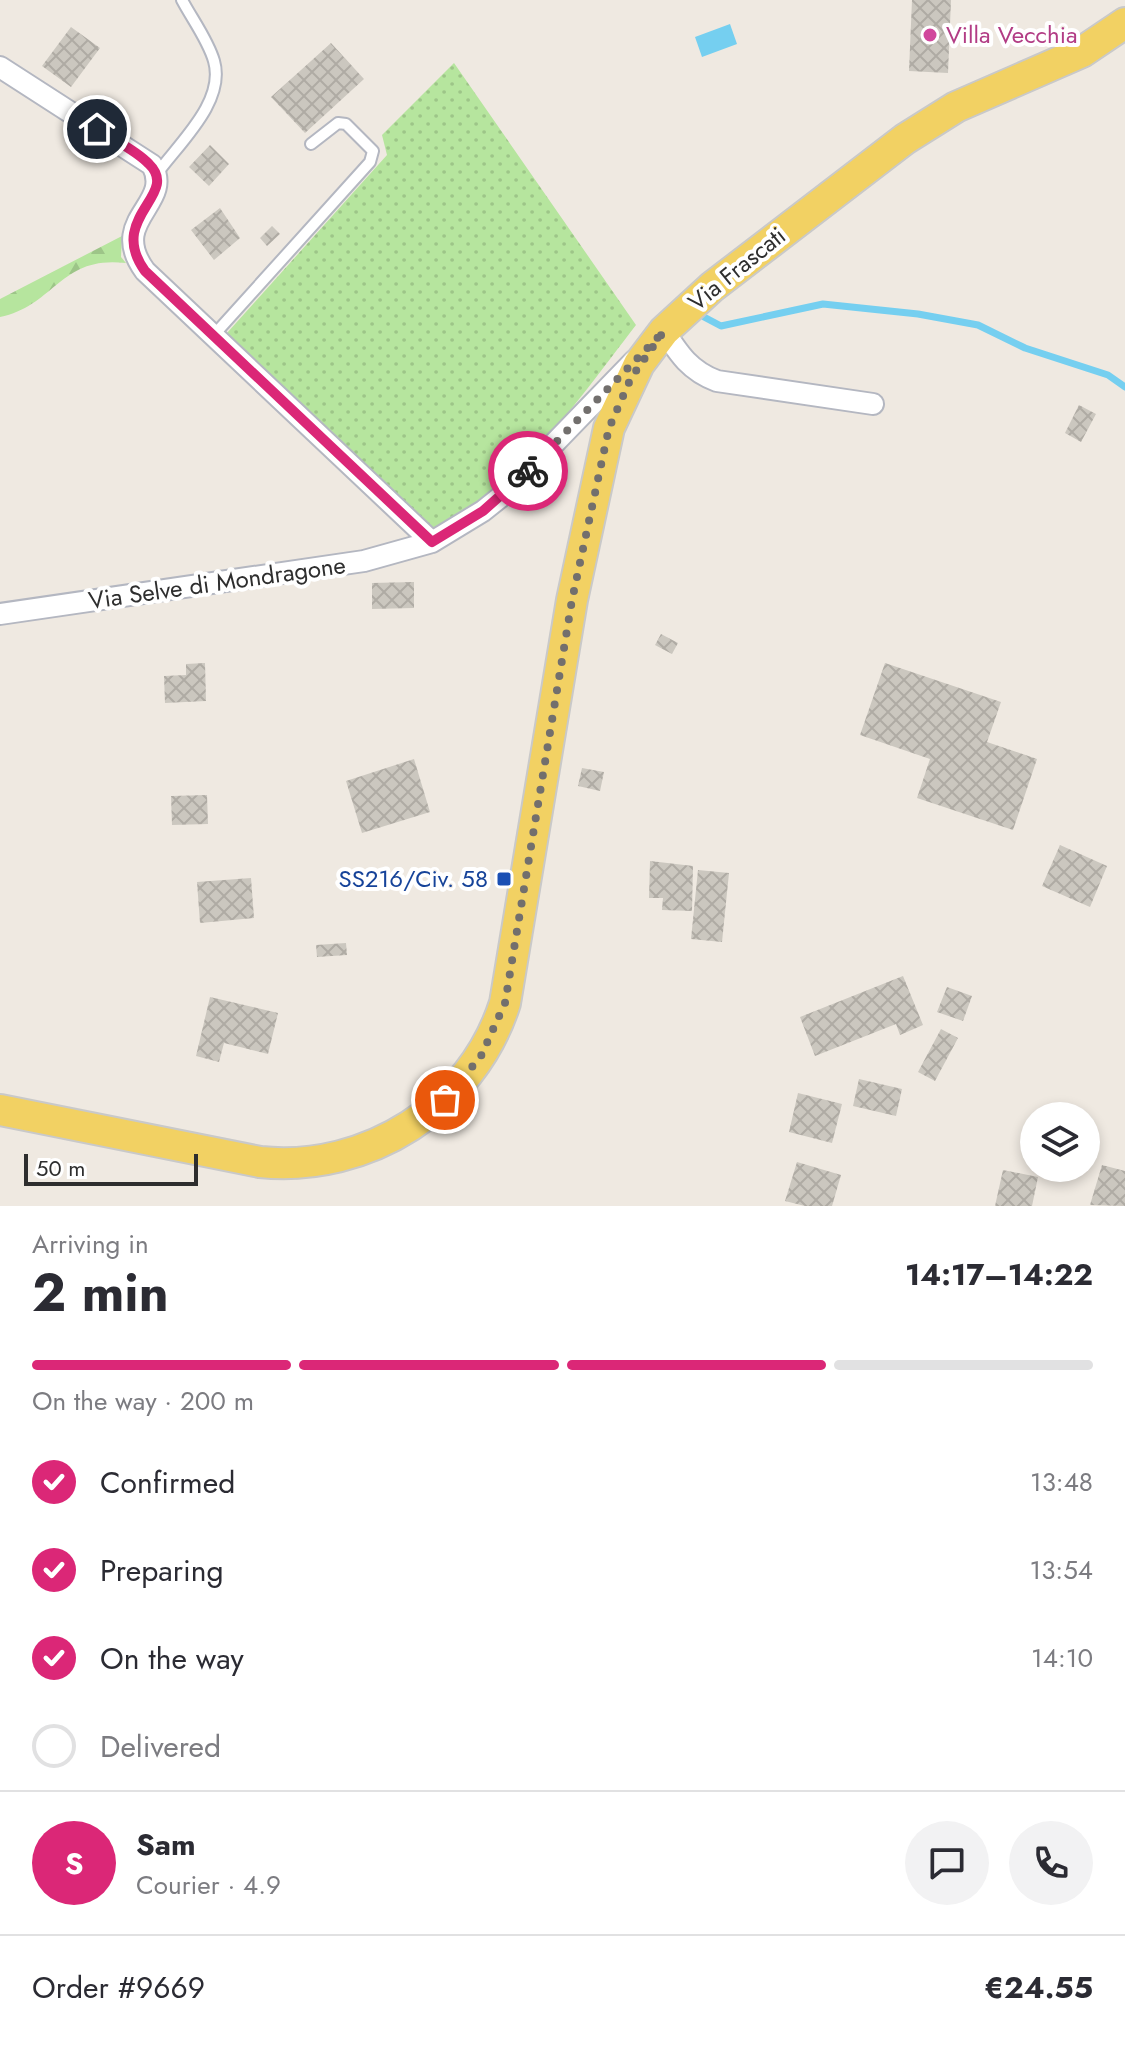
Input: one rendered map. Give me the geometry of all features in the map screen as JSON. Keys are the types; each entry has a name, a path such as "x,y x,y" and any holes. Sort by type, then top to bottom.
{"main road":[{"name":"Via Frascati","path":"0,1110 260,1162 312,1163 350,1155 401,1130 445,1100 471,1071 493,1034 508,992 572,600 609,428 631,378 664,331 730,272 924,126 983,95 1074,56 1125,23"}],"street":[{"path":"0,67 145,160 156,175 153,197 134,224 134,252 145,271 432,542"},
{"path":"664,331 682,358 700,375 717,381 873,404"},
{"name":"Via Selve di Mondragone","path":"0,614 364,561 432,542 483,511 508,491 664,331"}],"lane":[{"path":"156,175 212,98 217,79 210,52 182,0"},
{"path":"213,336 370,162 373,151 346,124 338,123 311,144"}],"green space":[{"path":"454,63 636,325 544,442 516,471 488,497 459,517 432,529 227,333 387,155 382,135"},
{"path":"122,236 121,257 126,263 86,266 19,311 0,317 0,299"}],"water":[{"path":"730,24 737,44 702,57 695,37"}],"building":[{"name":"Villa Vecchia","path":"912,0 951,0 948,73 909,71"},
{"path":"71,27 100,48 71,87 42,66"},
{"path":"331,43 364,79 305,133 271,97"},
{"path":"210,145 229,164 209,186 189,167"},
{"path":"220,208 240,238 214,260 191,230"},
{"path":"272,226 280,234 267,246 260,238"},
{"path":"1079,405 1096,414 1081,442 1065,433"},
{"path":"414,582 414,608 372,609 372,583"},
{"path":"661,634 678,643 672,654 655,645"},
{"path":"205,663 206,701 165,703 164,676 186,675 186,664"},
{"path":"885,663 1001,702 987,742 1037,759 1013,830 917,798 930,759 860,735"},
{"path":"414,759 430,812 362,833 346,781"},
{"path":"582,768 604,772 600,791 578,786"},
{"path":"207,795 208,824 172,825 171,796"},
{"path":"1060,845 1107,866 1090,907 1042,886"},
{"path":"650,861 693,866 692,911 662,910 663,898 649,898"},
{"path":"698,870 729,873 722,942 691,939"},
{"path":"251,878 254,918 200,923 197,882"},
{"path":"346,943 347,955 317,957 316,945"},
{"path":"903,976 923,1025 900,1035 896,1024 815,1056 800,1017"},
{"path":"947,987 972,996 963,1021 937,1012"},
{"path":"210,997 278,1013 268,1054 224,1043 219,1062 196,1056"},
{"path":"941,1029 958,1038 935,1081 918,1072"},
{"path":"859,1079 902,1089 896,1116 853,1106"},
{"path":"798,1093 842,1104 832,1143 789,1132"},
{"path":"797,1162 841,1175 832,1206 805,1206 785,1201"},
{"path":"1102,1165 1125,1171 1125,1206 1090,1205 1097,1182 1100,1182"},
{"path":"1003,1170 1020,1173 1020,1182 1037,1182 1032,1206 995,1206"}],"waterway":[{"path":"704,317 721,326 823,304 918,314 978,325 1025,348 1108,375 1125,387"}],"way so far":[{"path":"445,1100 481,1056 505,1003 572,600 609,428 631,378 664,331 528,471"}],"place":[{"name":"Villa Vecchia","path":"930,35"},
{"name":"SS216/Civ. 58","path":"504,879"}],"route":[{"path":"97,129 152,165 155,172 157,182 153,197 131,233 134,252 145,271 432,542 483,511 528,471"}]}
